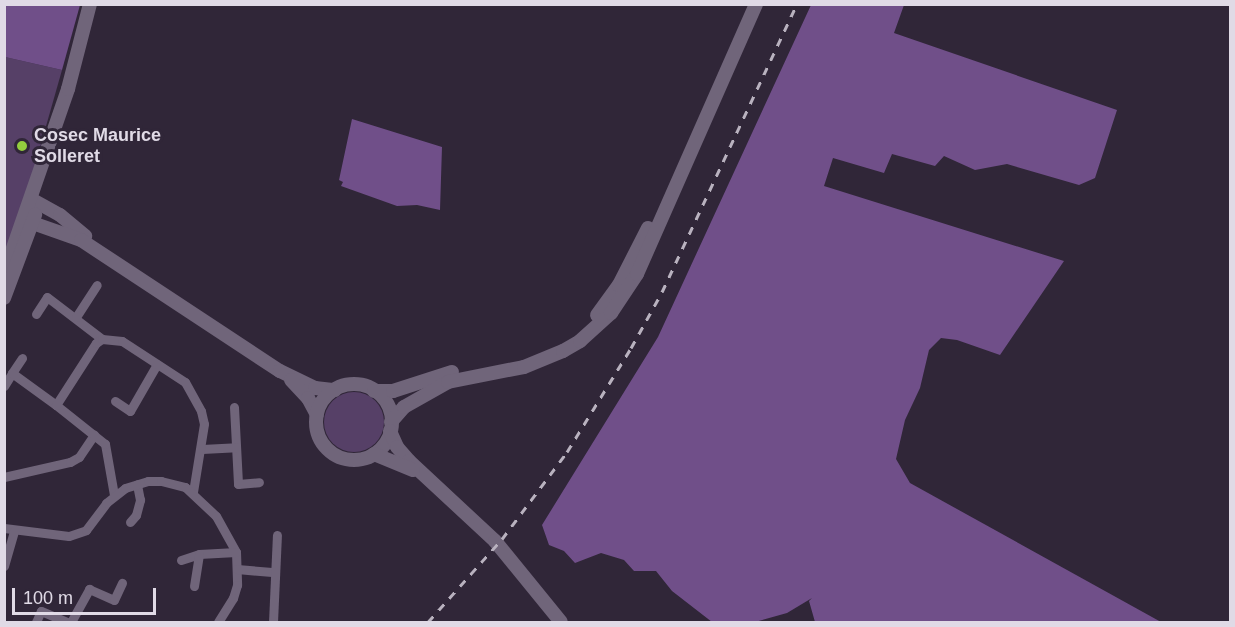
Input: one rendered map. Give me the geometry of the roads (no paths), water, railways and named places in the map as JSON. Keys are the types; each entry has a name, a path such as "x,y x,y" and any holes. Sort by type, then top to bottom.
{"main road":[{"path":"4,298 59,134 90,4"},
{"path":"280,371 308,398 317,415 318,435 333,453 352,460 374,454 385,444 391,426 404,407 440,385 543,361 580,341 605,320 637,274 756,4"},
{"path":"28,221 72,235 102,252 280,371 315,388 334,390 356,385 374,391 393,391 449,373 533,357 562,344 588,325 619,285 711,103"},
{"path":"35,200 60,215 102,252"},
{"path":"4,274 28,221"},
{"path":"317,415 323,401 334,390"},
{"path":"374,391 387,405 397,447 423,475 495,541 561,622"},
{"path":"374,454 423,475"}],"street":[{"path":"76,317 97,285"},
{"path":"36,314 47,297 102,339"},
{"path":"56,405 96,343 102,339 122,340 184,382 201,411 204,424 202,449 193,492"},
{"path":"4,386 22,358"},
{"path":"115,401 130,411 157,364"},
{"path":"12,374 105,444 114,495"},
{"path":"234,407 238,484 259,482"},
{"path":"4,477 70,462 79,457 94,435"},
{"path":"202,449 236,447"},
{"path":"4,566 9,529 61,536 78,533 91,524 114,495 137,483 162,481 185,487 193,492 216,516 236,552 237,569 233,598 218,622"},
{"path":"130,522 136,515 140,500 137,483"},
{"path":"273,622 277,535"},
{"path":"181,560 199,554 236,552"},
{"path":"194,586 199,554"},
{"path":"237,569 276,572"},
{"path":"36,622 41,610 69,622 89,589 114,600 122,583"}],"railway":[{"path":"428,622 502,539 567,452 631,348 662,292 797,4"}],"place":[{"name":"Cosec Maurice Solleret","path":"22,146"}]}
